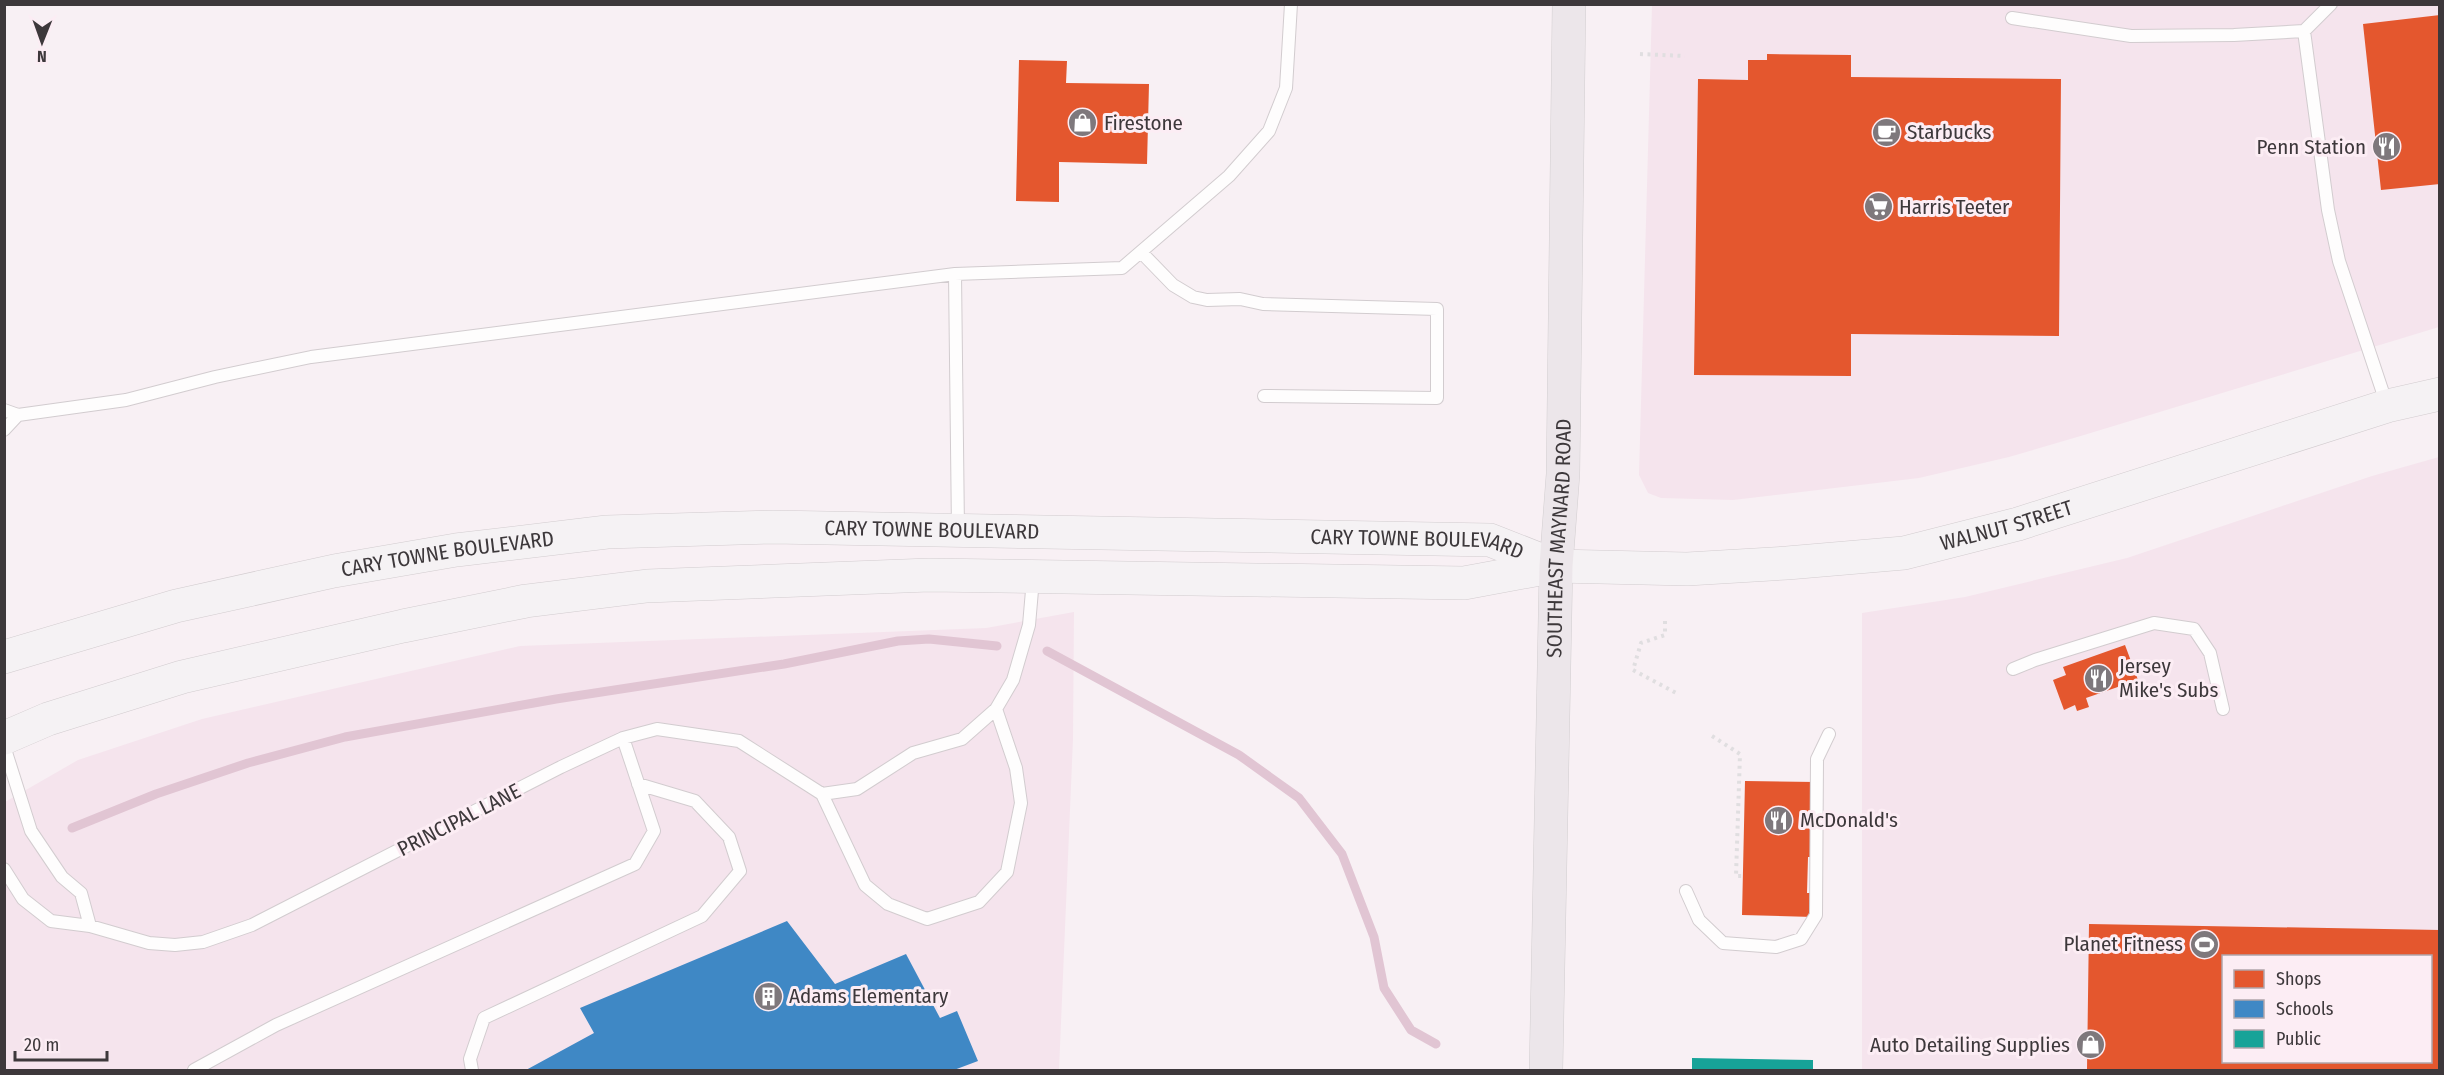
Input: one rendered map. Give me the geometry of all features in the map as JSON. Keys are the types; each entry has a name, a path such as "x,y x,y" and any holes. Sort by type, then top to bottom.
{"main road":[{"name":"SOUTHEAST MAYNARD ROAD","path":"1546,1071 1557,566 1563,474 1569,4"},
{"name":"WALNUT STREET","path":"1557,566 1687,568 1787,563 1905,553 2018,524 2388,406 2439,394"},
{"name":"CARY TOWNE BOULEVARD","path":"4,657 176,606 334,571 456,550 607,532 773,527 1490,540 1557,566"},
{"name":"CARY TOWNE BOULEVARD","path":"4,738 48,719 182,677 403,626 526,601 647,586 929,575 1464,583 1557,566"}],"lane":[{"path":"4,410 18,416 126,400 215,376 311,357 955,274 1122,268 1229,176 1269,131 1286,88 1291,4"},
{"path":"2012,18 2131,36 2234,35 2304,31 2331,4"},
{"path":"2304,31 2328,210 2339,261 2388,406"},
{"path":"1142,252 1173,285 1193,297 1207,300 1240,299 1263,304 1437,309 1437,398 1264,396"},
{"path":"955,274 958,531"},
{"path":"4,430 18,416"},
{"path":"996,709 1016,768 1021,803 1007,872 979,902 927,919 888,904 865,885 822,794 857,789 914,753 962,739 996,709 1013,680 1029,625 1034,577"},
{"path":"2013,669 2154,623 2194,629 2210,653 2223,709"},
{"name":"PRINCIPAL LANE","path":"4,869 23,899 51,921 90,926 149,943 176,945 203,942 252,925 561,767 623,738 657,729 739,741 822,794"},
{"path":"1686,891 1699,920 1723,943 1776,947 1801,939 1816,915 1817,759 1830,734"},
{"path":"194,1071 276,1025 635,864 654,831 623,738"},
{"path":"4,746 31,831 62,877 81,893 90,926"},
{"path":"472,1071 470,1059 484,1018 702,916 740,872 729,837 695,801 638,784"}],"path":[{"path":"1640,54 1685,56"},
{"path":"1665,621 1665,635 1641,643 1633,670 1678,694"},
{"path":"1712,736 1740,754 1736,876 1743,876"}],"shaded area":[{"path":"1652,5 2439,5 2439,327 2009,457 1919,478 1733,500 1661,498 1648,493 1639,475"},
{"path":"2439,457 2439,1070 1862,1070 1862,613 1965,597 2127,558 2372,476"},
{"path":"1074,612 1073,739 1059,1070 5,1070 5,802 78,760 202,719 520,646 986,628"}],"building: Shops":[{"path":"2440,15 2440,184 2381,190 2363,24"},
{"name":"Harris Teeter","path":"1767,54 1851,55 1851,77 2061,79 2059,336 1851,334 1851,376 1694,375 1698,79 1748,80 1748,60 1767,60"},
{"name":"Firestone","path":"1019,60 1067,61 1066,83 1149,84 1147,164 1059,162 1059,202 1016,201"},
{"name":"Jersey Mike's Subs","path":"2125,645 2138,680 2086,698 2089,707 2077,711 2075,705 2064,710 2053,680 2066,675 2063,667"},
{"name":"McDonald's","path":"1745,781 1815,782 1813,857 1808,857 1807,893 1813,893 1813,917 1742,915"},
{"path":"2089,924 2440,930 2440,1070 2087,1070"}],"building: Schools":[{"name":"Adams Elementary","path":"787,921 835,984 906,954 940,1018 957,1011 978,1061 954,1070 526,1070 594,1033 580,1008"}],"building: Public":[{"path":"1692,1058 1813,1060 1813,1070 1692,1070"}],"waterway":[{"path":"72,828 156,794 248,763 345,737 556,699 784,664 898,641 929,639 997,646"},
{"path":"1047,651 1239,755 1299,798 1342,854 1374,937 1384,988 1411,1030 1436,1044"}],"place":[{"name":"Firestone","path":"1083,123"},
{"name":"Starbucks","path":"1886,132"},
{"name":"Penn Station","path":"2387,147"},
{"name":"Harris Teeter","path":"1878,207"},
{"name":"Jersey Mike's Subs","path":"2098,678"},
{"name":"McDonald's","path":"1779,820"},
{"name":"Planet Fitness","path":"2204,944"},
{"name":"Adams Elementary","path":"768,996"},
{"name":"Auto Detailing Supplies","path":"2091,1045"}]}
